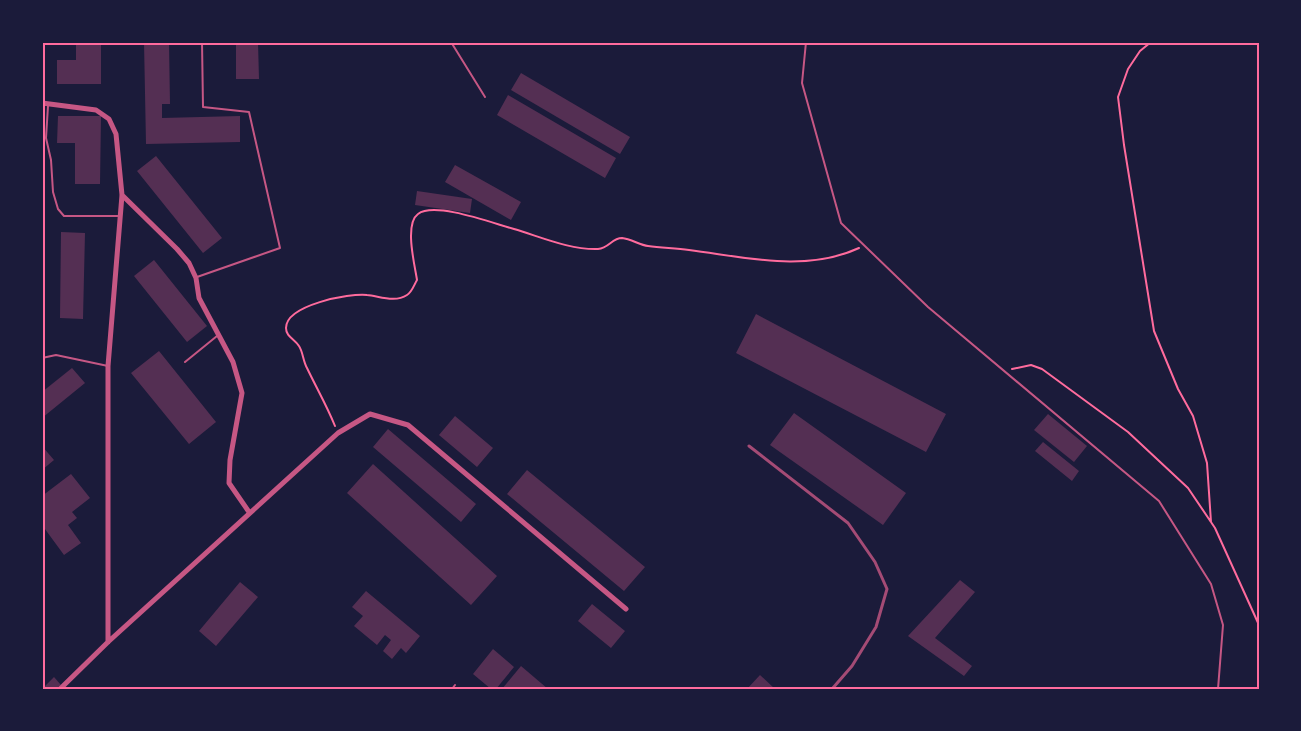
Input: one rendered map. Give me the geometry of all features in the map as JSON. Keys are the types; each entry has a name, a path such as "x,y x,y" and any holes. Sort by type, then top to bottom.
{"street":[{"path":"45,103 96,110 109,119 116,134 122,195 114,270 108,366 108,642"},
{"path":"122,195 189,263 199,298 233,362 242,393 230,460 229,483 249,512"},
{"path":"60,689 249,512 338,433 370,414 408,425 626,609"}],"lane":[{"path":"195,278 280,248 249,112 203,107 202,42"},
{"path":"451,42 484,97"},
{"path":"806,42 802,83 841,223 928,306 1159,501 1211,585 1223,626 1218,689"},
{"path":"45,103 46,138 51,160 53,192 58,209 64,216 121,215"},
{"path":"184,362 219,334"},
{"path":"42,358 56,355 108,366"},
{"path":"452,689 454,685"}],"path":[{"path":"1150,42 1140,51 1128,69 1118,97 1124,145 1154,331 1192,416 1208,463 1211,522"},
{"path":"338,433 305,364 299,345 289,337 286,325 295,314 310,306 335,298 367,295 381,299 406,296 417,280 413,267 411,231 414,217 418,213 447,212 474,216 576,247 599,249 608,247 614,240 622,238 647,246 773,261 813,261 851,251 864,245"},
{"path":"1005,372 1031,365 1042,369 1147,449 1188,488 1228,553 1259,625"}],"building":[{"path":"76,42 101,42 101,84 57,84 57,60 76,60"},
{"path":"144,42 169,42 170,104 162,104 162,118 240,116 240,142 146,144"},
{"path":"236,42 258,42 259,79 236,79"},
{"path":"521,73 630,137 620,154 511,90"},
{"path":"508,95 616,158 605,178 497,115"},
{"path":"58,116 101,116 100,184 75,184 75,143 57,143"},
{"path":"156,156 222,238 203,253 137,171"},
{"path":"455,165 521,202 511,220 445,182"},
{"path":"417,191 472,199 470,213 415,205"},
{"path":"61,232 85,233 83,319 60,318"},
{"path":"154,260 207,326 187,342 134,276"},
{"path":"756,314 946,414 926,452 736,353"},
{"path":"159,351 216,422 189,444 131,373"},
{"path":"72,368 85,383 42,418 42,392"},
{"path":"794,413 906,493 883,525 770,445"},
{"path":"1048,414 1087,446 1074,462 1034,430"},
{"path":"455,416 493,448 477,467 439,435"},
{"path":"388,429 476,504 461,522 373,447"},
{"path":"1043,442 1079,471 1072,481 1035,451"},
{"path":"42,446 54,460 42,470"},
{"path":"373,464 497,576 471,605 347,493"},
{"path":"527,470 645,567 624,591 507,494"},
{"path":"71,474 90,498 72,512 77,518 68,525 81,543 64,555 42,525 42,496"},
{"path":"960,580 975,592 935,638 972,666 964,676 908,636"},
{"path":"240,582 258,597 216,646 199,631"},
{"path":"366,591 420,636 406,653 401,648 392,659 383,651 391,640 385,635 377,645 354,626 363,616 352,607"},
{"path":"592,604 625,631 611,648 578,621"},
{"path":"493,649 514,667 496,689 491,689 473,674"},
{"path":"521,666 548,689 502,689"},
{"path":"760,675 775,689 747,689"},
{"path":"54,677 61,685 56,689 42,689"}],"railway":[{"path":"749,446 848,523 875,562 887,589 876,627 852,666 832,689"}]}
